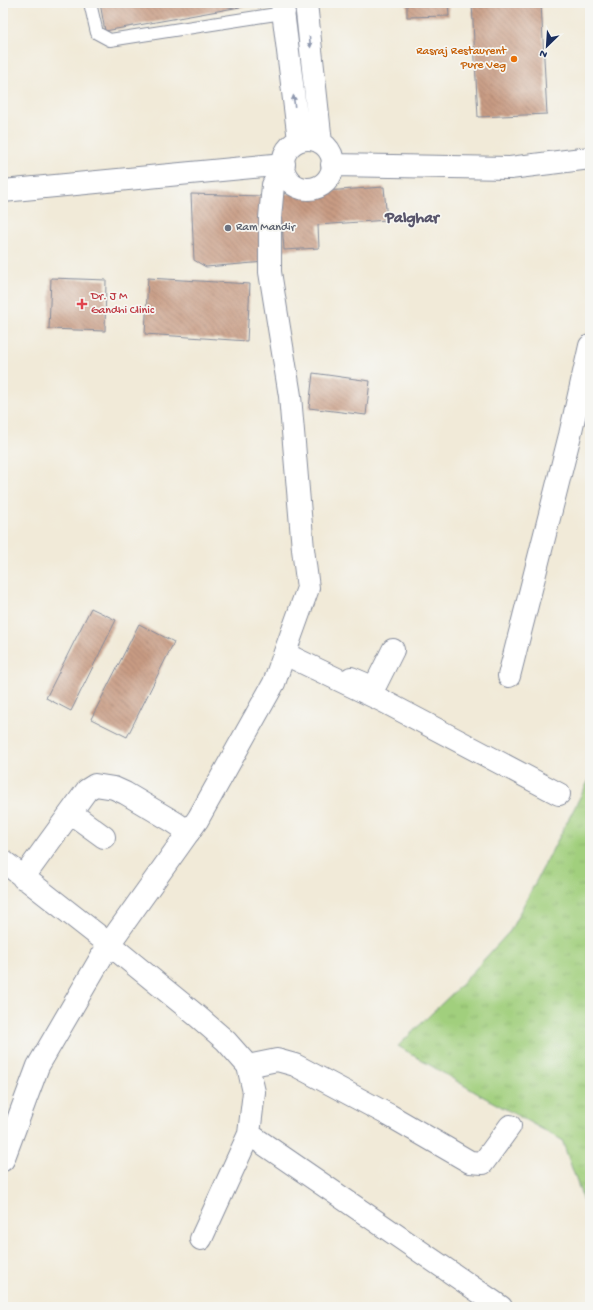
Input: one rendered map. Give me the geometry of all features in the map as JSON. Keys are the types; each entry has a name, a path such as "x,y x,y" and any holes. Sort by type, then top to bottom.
{"street":[{"path":"306,7 321,143"},
{"path":"283,8 299,140"},
{"path":"313,139 325,145 332,157 332,171 324,183 314,188 301,188 291,182 284,172 283,159 288,148 299,140 313,139"},
{"path":"332,165 510,168 590,158"},
{"path":"3,191 284,164"},
{"path":"3,1160 38,1066 109,944 198,819 274,683 308,588 303,549 290,396 270,272 270,218 273,185 284,164"},
{"path":"510,676 570,436 590,346"},
{"path":"286,650 370,686 376,684 393,650"},
{"path":"286,650 559,794"},
{"path":"24,878 87,790 95,785 114,788 125,793 189,832"},
{"path":"71,813 104,837"},
{"path":"3,861 109,944 226,1040 248,1066 254,1092 249,1134 201,1239"},
{"path":"248,1066 278,1060 295,1065 389,1115 470,1162 483,1163 510,1126"},
{"path":"249,1134 501,1307"}],"lane":[{"path":"90,3 97,33 110,40 283,8 306,7"}],"green space":[{"path":"590,775 590,1219 562,1140 480,1095 398,1046 459,987 510,931 589,780"}],"building":[{"path":"100,3 257,3 257,4 105,31"},
{"path":"407,3 448,3 449,16 407,17"},
{"path":"472,3 541,3 547,114 478,117"},
{"path":"384,187 387,220 318,225 319,248 284,250 280,194"},
{"name":"Ram Mandir","path":"191,194 261,196 265,262 206,267 194,260"},
{"path":"51,278 106,280 105,331 49,329"},
{"path":"148,278 250,284 247,341 145,334"},
{"path":"313,373 370,381 366,415 309,408"},
{"path":"91,608 116,620 71,711 46,698"},
{"path":"139,624 174,642 127,737 91,719"}],"place":[{"name":"Rasraj Restaurent Pure Veg","path":"514,59"},
{"name":"Ram Mandir","path":"228,228"},
{"name":"Dr. J M Gandhi Clinic","path":"82,304"}],"district":[{"name":"Palghar","path":"412,219"}]}
